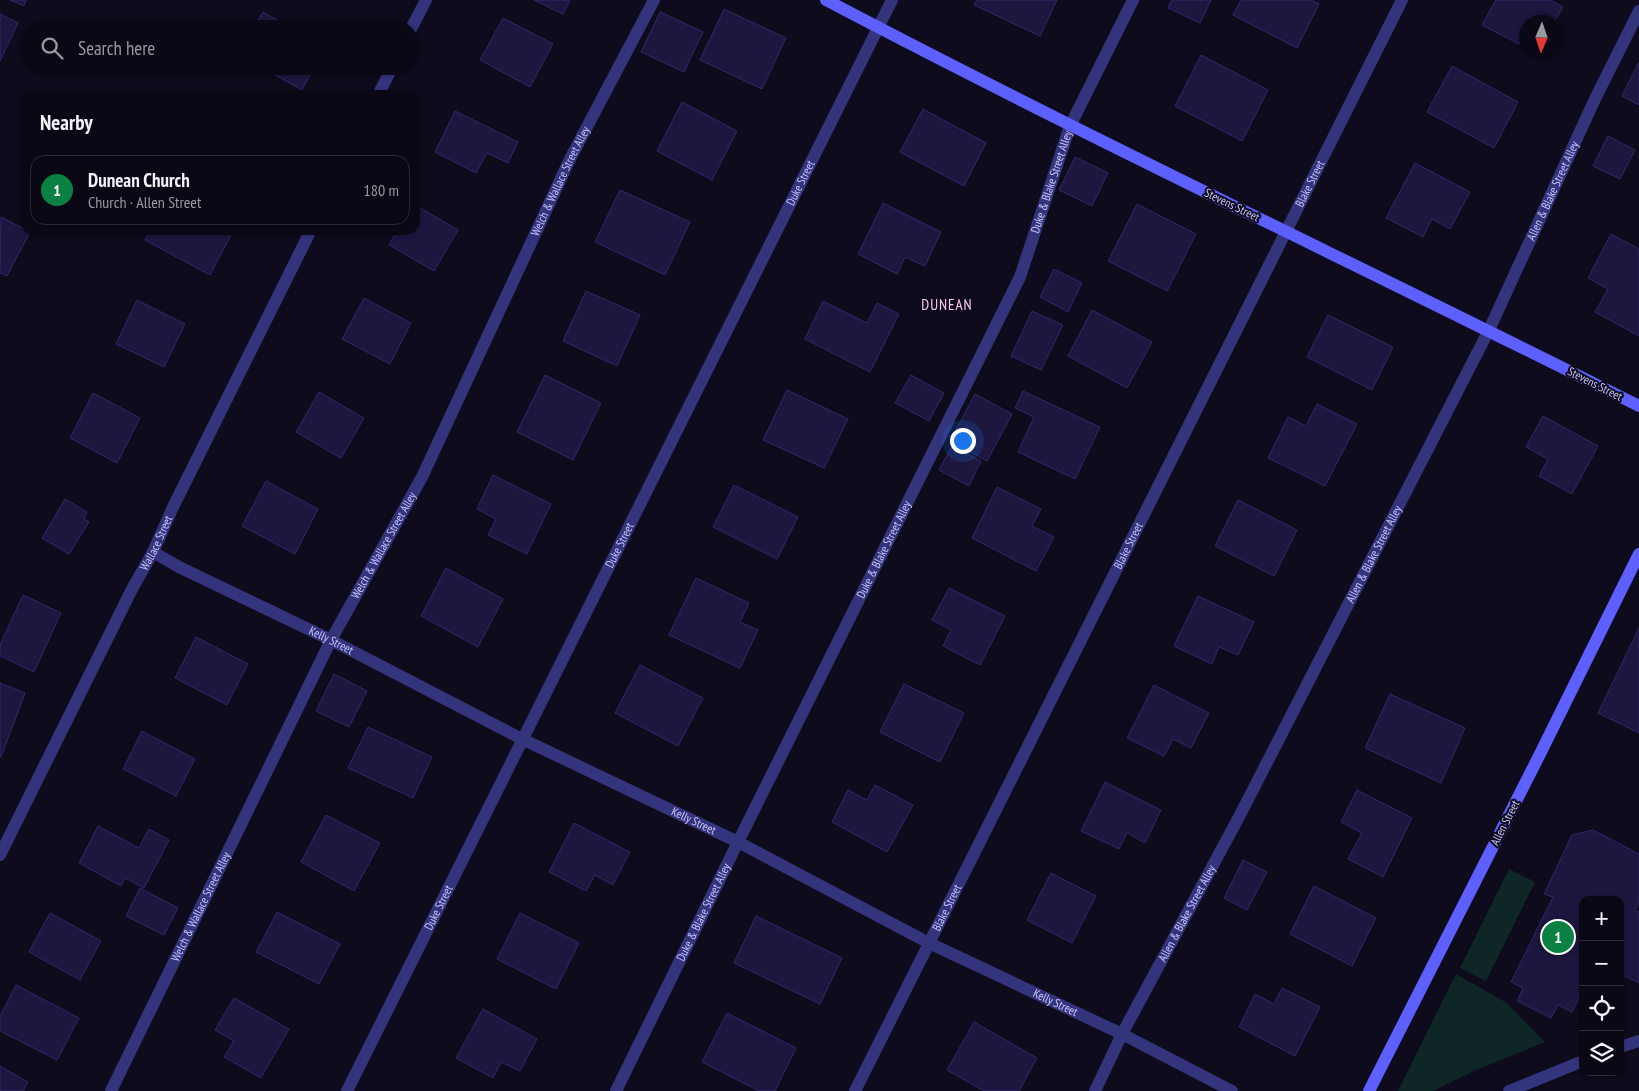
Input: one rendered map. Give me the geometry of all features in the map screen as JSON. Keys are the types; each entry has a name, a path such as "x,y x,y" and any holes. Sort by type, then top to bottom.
{"street":[{"path":"416,20 426,0"},
{"name":"Welch & Wallace Street Alley","path":"112,1091 331,640 422,477 570,159 654,0"},
{"name":"Stevens Street","path":"826,0 1070,126 1489,330 1639,406"},
{"name":"Duke Street","path":"347,1091 892,0"},
{"name":"Duke & Blake Street Alley","path":"616,1091 1020,277 1070,126 1133,0"},
{"name":"Blake Street","path":"855,1091 1402,0"},
{"name":"Allen & Blake Street Alley","path":"1095,1091 1122,1034 1240,816 1489,330 1594,99 1639,11"},
{"path":"381,90 388,75"},
{"name":"Wallace Street","path":"0,855 132,589 153,552 174,505 309,235"},
{"name":"Kelly Street","path":"153,552 179,567 331,640 522,739 738,842 929,943 1122,1034 1232,1091"},
{"name":"Allen Street","path":"1369,1091 1639,554"},
{"path":"1624,1046 1639,1041"},
{"path":"1509,1091 1579,1063"}],"green space":[{"path":"1509,869 1535,882 1486,981 1460,968"},
{"path":"1456,974 1507,1003 1545,1042 1474,1071 1433,1091 1398,1091"}],"building":[{"path":"10,0 26,0 24,6"},
{"path":"534,0 570,0 563,14"},
{"path":"977,0 1057,0 1040,36 974,5"},
{"path":"1172,0 1211,0 1200,23 1168,8"},
{"path":"1241,0 1311,0 1319,4 1297,48 1233,15"},
{"path":"1496,0 1550,0 1563,7 1558,15 1519,15 1519,44 1482,25"},
{"path":"724,9 786,38 762,89 700,60"},
{"path":"263,12 277,20 258,20"},
{"path":"660,12 703,32 684,72 641,52"},
{"path":"0,14 18,23 0,61"},
{"path":"503,18 553,44 530,87 480,60"},
{"path":"1201,55 1268,90 1242,141 1175,106"},
{"path":"1639,62 1639,105 1622,96"},
{"path":"1452,66 1518,102 1494,148 1427,112"},
{"path":"275,75 310,75 302,90"},
{"path":"682,102 737,131 712,180 657,151"},
{"path":"923,109 986,143 964,186 900,152"},
{"path":"455,111 518,142 508,163 487,153 476,173 435,152"},
{"path":"1608,136 1635,150 1620,179 1593,166"},
{"path":"1075,157 1108,173 1092,206 1059,190"},
{"path":"1415,163 1470,192 1450,229 1432,219 1423,237 1386,218"},
{"path":"620,190 690,222 665,275 595,242"},
{"path":"883,203 941,232 925,266 905,257 897,274 858,254"},
{"path":"1137,204 1196,234 1167,291 1108,261"},
{"path":"420,208 458,230 434,271 389,245 394,235 420,235"},
{"path":"1,217 20,227 20,235 28,235 7,276 0,273"},
{"path":"1611,234 1639,249 1639,336 1595,312 1608,289 1588,278"},
{"path":"148,235 231,235 210,275 145,240"},
{"path":"1054,269 1082,283 1068,312 1040,297"},
{"path":"586,291 640,315 617,366 563,341"},
{"path":"364,298 411,323 390,364 342,339"},
{"path":"137,300 185,324 164,367 116,344"},
{"path":"823,301 867,323 877,303 899,314 870,372 805,339"},
{"path":"1092,310 1152,342 1127,388 1068,356"},
{"path":"1032,311 1063,325 1041,370 1011,356"},
{"path":"1328,315 1393,347 1372,390 1307,357"},
{"path":"545,375 601,403 573,460 517,432"},
{"path":"911,375 944,393 929,421 895,403"},
{"path":"787,390 848,419 824,468 763,440"},
{"path":"1023,391 1100,427 1075,479 1018,452 1034,417 1015,408"},
{"path":"319,392 364,418 341,458 296,432"},
{"path":"93,393 140,418 117,463 70,438"},
{"path":"975,394 1012,414 987,461 950,441"},
{"path":"1317,404 1357,424 1325,486 1268,458 1288,417 1306,426"},
{"path":"1543,416 1598,446 1572,494 1539,476 1548,459 1526,447"},
{"path":"952,446 981,461 969,486 939,470"},
{"path":"493,475 551,504 527,554 488,535 496,519 477,509"},
{"path":"266,481 318,509 295,554 242,526"},
{"path":"734,485 798,517 777,559 713,527"},
{"path":"997,487 1041,509 1032,526 1054,537 1036,571 972,538"},
{"path":"65,499 87,512 84,519 89,522 69,554 42,538"},
{"path":"1238,500 1297,530 1274,576 1215,546"},
{"path":"446,568 503,599 478,647 421,616"},
{"path":"696,578 749,603 740,622 758,630 740,668 669,635"},
{"path":"949,588 1005,616 980,665 943,646 951,630 932,620"},
{"path":"23,595 61,613 34,672 0,656 0,645"},
{"path":"1198,596 1254,622 1238,655 1219,647 1212,664 1174,646"},
{"path":"1639,628 1639,733 1598,713"},
{"path":"196,637 248,664 227,705 175,678"},
{"path":"640,665 703,698 678,746 615,713"},
{"path":"334,674 367,691 349,727 316,711"},
{"path":"0,683 25,693 1,757 0,756"},
{"path":"904,684 964,713 940,762 880,732"},
{"path":"1154,685 1209,713 1191,748 1173,739 1164,756 1127,738"},
{"path":"1390,694 1465,728 1441,783 1365,748"},
{"path":"368,727 432,757 413,798 348,768"},
{"path":"142,731 195,759 176,796 123,769"},
{"path":"1105,782 1161,810 1145,843 1127,833 1119,849 1081,831"},
{"path":"875,785 913,805 887,852 832,822 848,790 867,800"},
{"path":"1357,790 1412,818 1383,877 1348,859 1362,833 1341,822"},
{"path":"326,815 380,843 354,891 301,862"},
{"path":"574,823 630,852 613,885 595,875 586,891 549,872"},
{"path":"98,826 139,848 149,829 169,840 144,888 125,878 121,886 79,863"},
{"path":"1593,830 1639,854 1639,903 1635,910 1639,912 1639,983 1624,976 1624,896 1579,896 1579,998 1572,1012 1558,1005 1551,1018 1517,1001 1523,988 1511,982 1553,897 1544,894 1572,835"},
{"path":"1243,860 1267,872 1247,910 1224,898"},
{"path":"1051,873 1096,896 1072,943 1027,920"},
{"path":"1314,886 1376,918 1352,966 1290,934"},
{"path":"140,888 178,908 164,935 126,916"},
{"path":"277,912 340,944 319,984 256,952"},
{"path":"50,913 101,941 80,980 29,952"},
{"path":"520,913 579,943 556,989 497,959"},
{"path":"756,916 842,958 820,1004 734,963"},
{"path":"16,985 79,1018 57,1060 0,1031 0,1016"},
{"path":"1282,988 1320,1007 1295,1056 1239,1027 1255,994 1274,1004"},
{"path":"234,998 289,1029 261,1078 224,1057 234,1041 215,1030"},
{"path":"483,1009 537,1039 520,1071 501,1062 493,1078 456,1058"},
{"path":"727,1013 796,1048 775,1091 759,1091 702,1062"},
{"path":"974,1022 1037,1058 1019,1091 984,1091 947,1070"},
{"path":"0,1066 28,1082 23,1091 0,1091"}],"place":[{"name":"Dunean Church","path":"1558,937"}],"district":[{"name":"DUNEAN","path":"947,305"}]}
